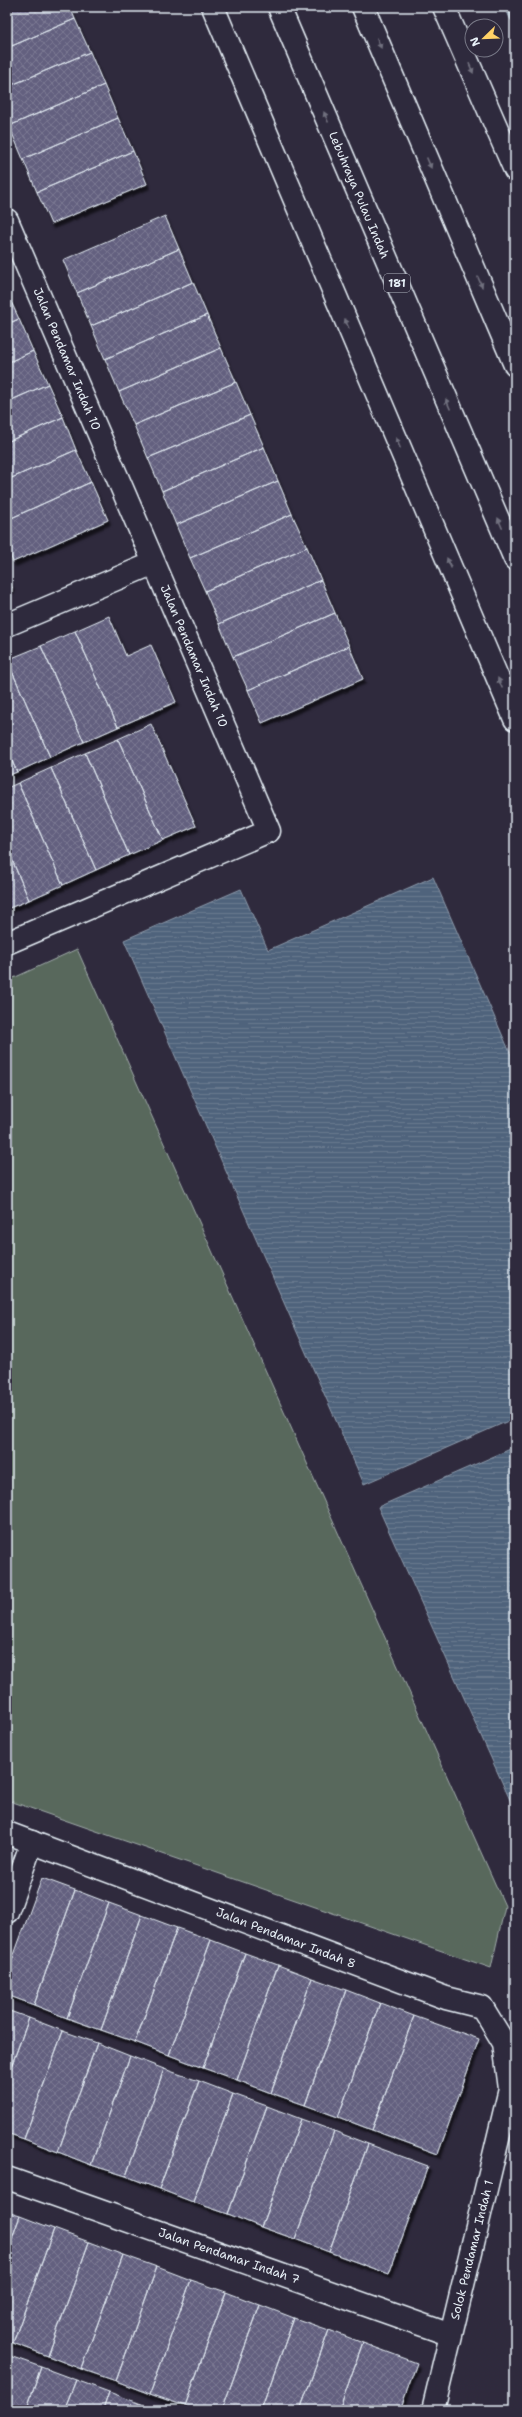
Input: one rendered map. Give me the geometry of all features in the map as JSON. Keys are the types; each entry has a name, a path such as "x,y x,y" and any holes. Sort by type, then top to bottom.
{"street":[{"path":"213,7 515,719"},
{"name":"Lebuhraya Pulau Indah","path":"278,7 515,559"},
{"path":"363,7 515,365"},
{"path":"444,7 515,170"},
{"name":"Jalan Pendamar Indah 10","path":"7,220 269,831 7,943"},
{"path":"7,625 154,563"},
{"name":"Jalan Pendamar Indah 8","path":"7,1833 446,1998 482,2007 504,2043 510,2090"},
{"path":"7,1912 32,1842"},
{"name":"Solok Pendamar Indah 1","path":"433,2410 510,2090"},
{"name":"Jalan Pendamar Indah 7","path":"7,2178 451,2335"}],"green space":[{"path":"77,949 505,1906 491,1968 7,1800 7,981"}],"water":[{"path":"433,877 515,1064 515,1418 364,1484 124,940 241,889 268,950"},
{"path":"515,1447 515,1811 378,1507"}],"building":[{"path":"13,7 70,7 75,19 7,48 7,9"},
{"path":"75,19 90,52 7,87 7,48"},
{"path":"90,52 104,85 9,126 7,121 7,87"},
{"path":"104,85 118,118 23,159 9,126"},
{"path":"118,118 133,151 37,192 23,159"},
{"path":"133,151 147,184 51,224 37,192"},
{"path":"165,216 179,249 77,293 63,260"},
{"path":"179,249 193,282 91,326 77,293"},
{"path":"193,282 207,315 105,359 91,326"},
{"path":"7,293 19,319 7,324"},
{"path":"207,315 221,348 119,392 105,359"},
{"path":"19,319 33,351 7,363 7,324"},
{"path":"221,348 236,382 134,425 119,392"},
{"path":"33,351 48,384 7,402 7,363"},
{"path":"236,382 250,415 148,458 134,425"},
{"path":"48,384 63,417 7,442 7,402"},
{"path":"250,415 264,447 162,491 148,458"},
{"path":"63,417 76,450 7,480 7,442"},
{"path":"264,447 278,481 176,525 162,491"},
{"path":"76,450 91,482 7,520 7,480"},
{"path":"278,481 292,514 190,558 176,525"},
{"path":"91,482 108,520 13,562 7,547 7,520"},
{"path":"292,514 307,547 205,591 190,558"},
{"path":"307,547 321,580 219,624 205,591"},
{"path":"7,576 12,588 7,590"},
{"path":"321,580 335,613 233,657 219,624"},
{"path":"335,613 349,646 248,690 233,657"},
{"path":"109,616 126,656 151,645 176,702 118,727 75,631"},
{"path":"75,631 118,727 84,742 41,646"},
{"path":"41,646 84,742 50,757 7,660"},
{"path":"349,646 363,679 262,723 248,690"},
{"path":"7,660 50,757 17,772 7,750"},
{"path":"151,724 196,826 163,840 118,739"},
{"path":"118,739 163,840 129,855 85,753"},
{"path":"7,750 17,772 7,776"},
{"path":"85,753 129,855 96,870 51,768"},
{"path":"51,768 96,870 63,885 18,783"},
{"path":"18,783 63,885 29,900 7,848 7,788"},
{"path":"7,848 29,900 7,909"},
{"path":"42,1878 75,1890 34,2005 7,1995 7,1974"},
{"path":"75,1890 109,1903 67,2018 34,2005"},
{"path":"109,1903 142,1915 101,2030 67,2018"},
{"path":"142,1915 177,1928 135,2042 101,2030"},
{"path":"177,1928 211,1940 169,2055 135,2042"},
{"path":"211,1940 245,1953 203,2068 169,2055"},
{"path":"245,1953 278,1965 237,2080 203,2068"},
{"path":"278,1965 312,1978 271,2093 237,2080"},
{"path":"312,1978 346,1990 305,2105 271,2093"},
{"path":"346,1990 380,2003 338,2117 305,2105"},
{"path":"380,2003 414,2016 372,2130 338,2117"},
{"path":"7,2010 29,2018 7,2078"},
{"path":"414,2016 479,2039 438,2154 372,2130"},
{"path":"29,2018 63,2031 24,2139 7,2133 7,2078"},
{"path":"63,2031 97,2043 58,2152 24,2139"},
{"path":"97,2043 130,2056 91,2165 58,2152"},
{"path":"130,2056 164,2069 126,2176 91,2165"},
{"path":"164,2069 199,2081 159,2189 126,2176"},
{"path":"199,2081 233,2094 193,2202 159,2189"},
{"path":"233,2094 267,2106 228,2214 193,2202"},
{"path":"267,2106 301,2119 261,2227 228,2214"},
{"path":"301,2119 334,2131 295,2239 261,2227"},
{"path":"334,2131 368,2144 329,2252 295,2239"},
{"path":"368,2144 428,2166 389,2274 329,2252"},
{"path":"7,2212 20,2216 7,2252"},
{"path":"20,2216 54,2229 13,2343 7,2341 7,2252"},
{"path":"54,2229 89,2242 48,2356 13,2343"},
{"path":"89,2242 123,2255 81,2369 48,2356"},
{"path":"123,2255 157,2267 116,2381 81,2369"},
{"path":"157,2267 191,2280 150,2394 116,2381"},
{"path":"191,2280 226,2292 185,2406 150,2394"},
{"path":"226,2292 260,2305 222,2410 195,2410 185,2406"},
{"path":"260,2305 294,2318 261,2410 222,2410"},
{"path":"294,2318 329,2330 300,2410 261,2410"},
{"path":"329,2330 363,2343 339,2410 300,2410"},
{"path":"363,2343 417,2363 400,2410 339,2410"},
{"path":"7,2355 41,2367 26,2410 7,2410"},
{"path":"41,2367 76,2380 64,2410 26,2410"},
{"path":"76,2380 109,2392 103,2410 64,2410"},
{"path":"109,2392 144,2405 142,2410 103,2410"},
{"path":"144,2405 158,2410 142,2410"}],"waterway":[{"path":"511,7 515,16"}]}
